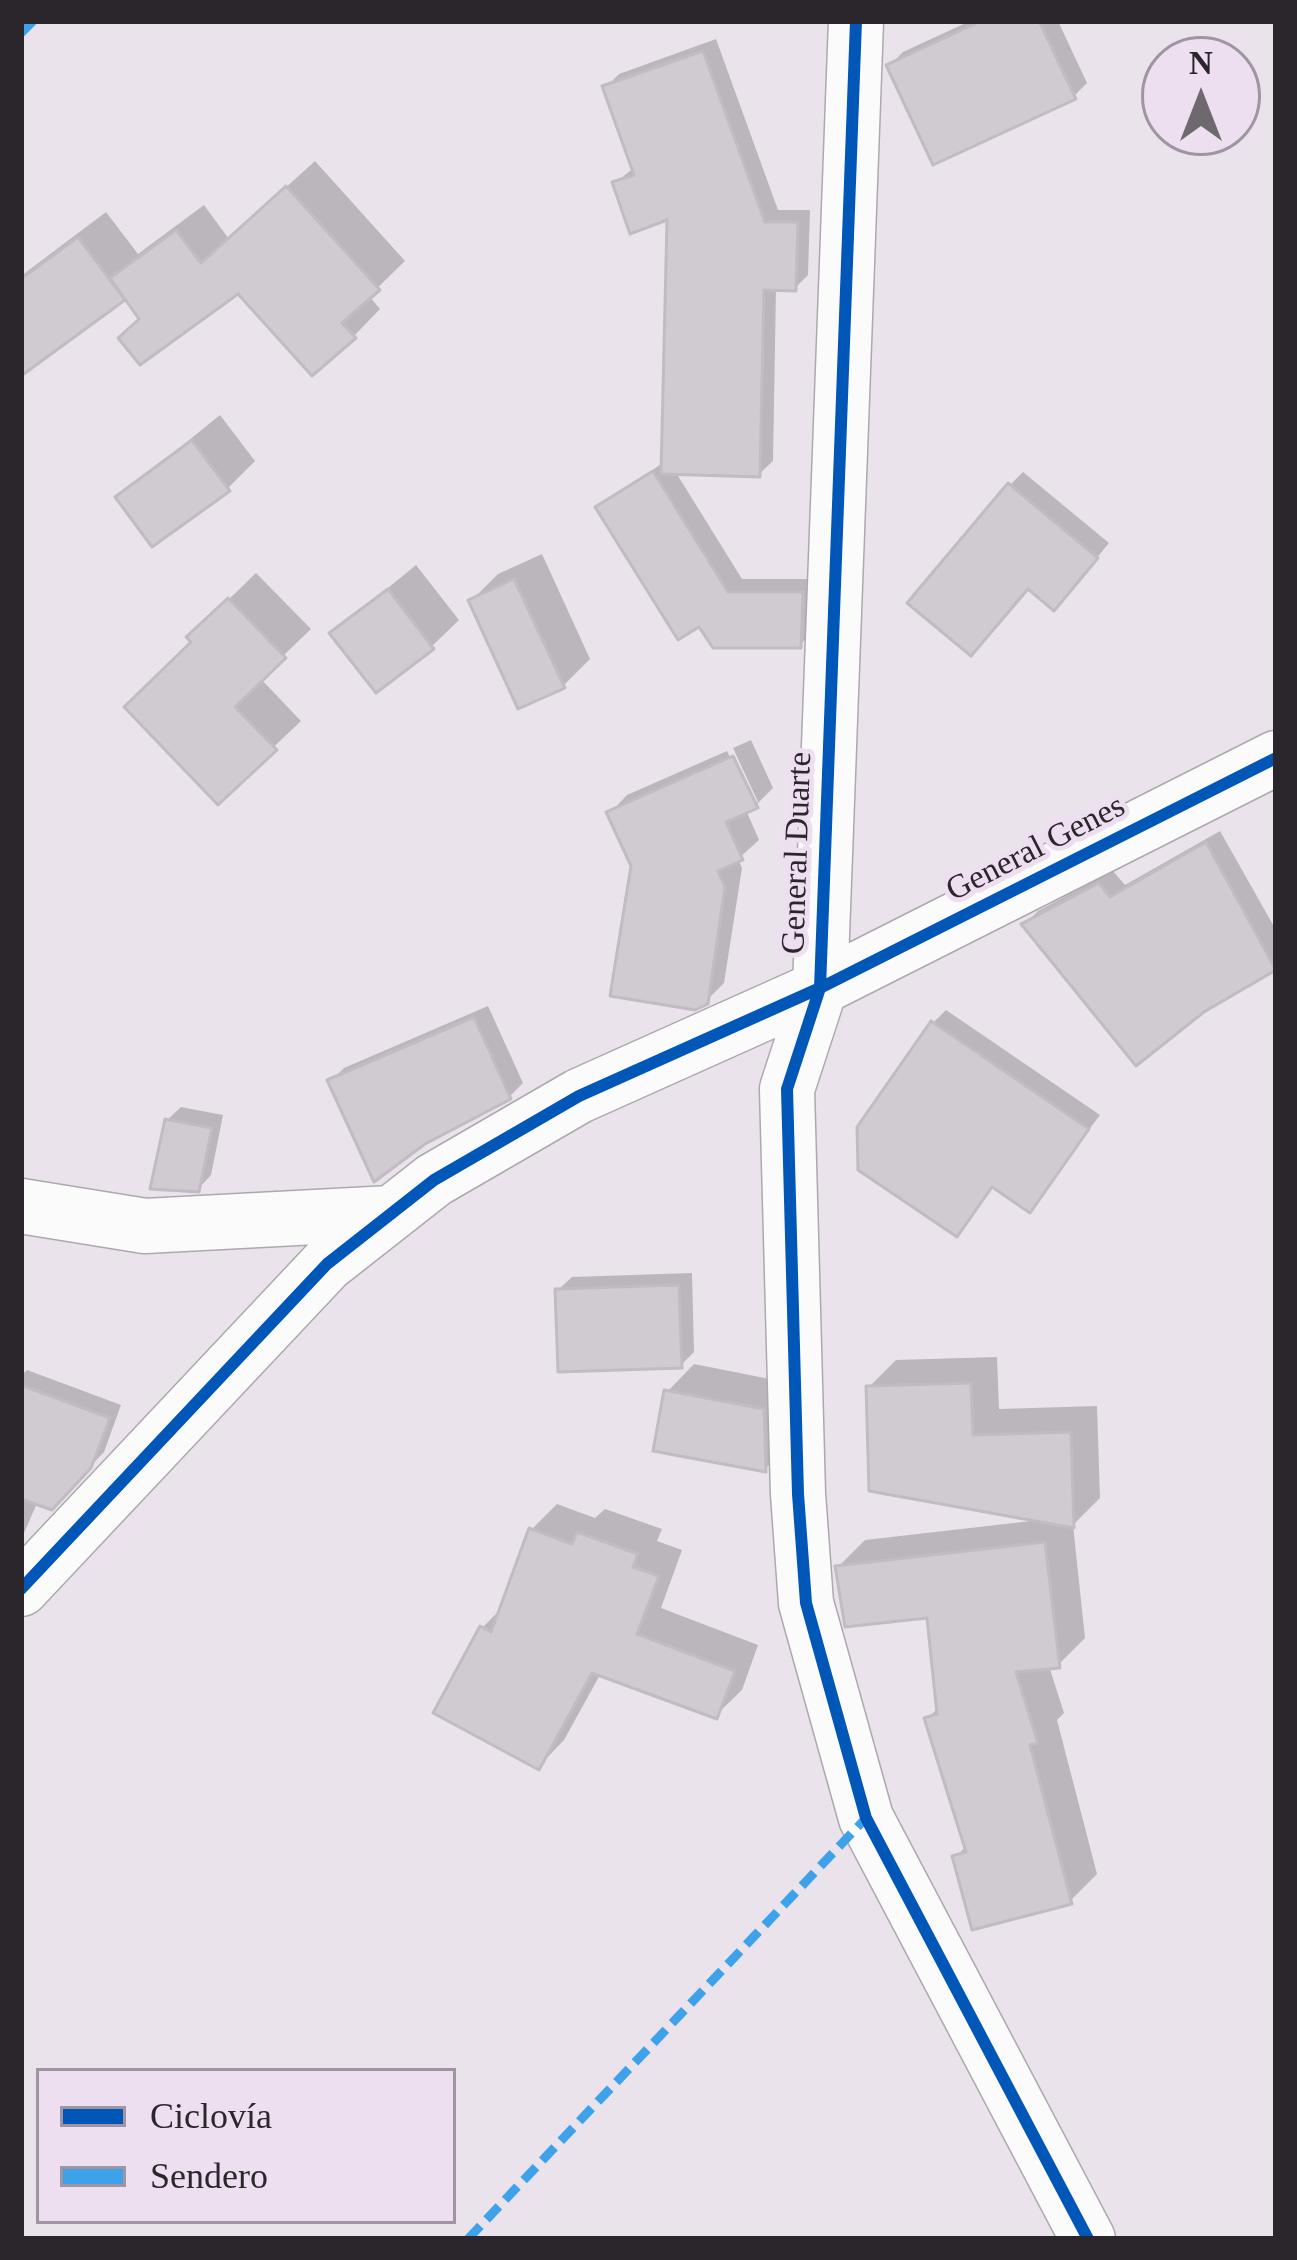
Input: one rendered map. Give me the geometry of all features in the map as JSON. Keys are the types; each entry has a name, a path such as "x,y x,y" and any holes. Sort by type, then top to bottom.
{"street":[{"name":"General Duarte","path":"856,21 820,988 787,1088 798,1494 806,1603 866,1818 1088,2239"},
{"name":"General Genes","path":"21,1589 327,1264 434,1180 579,1096 820,988 1276,758"},
{"path":"21,1206 145,1226 392,1213"}],"building":[{"path":"981,21 1039,21 1076,99 933,165 886,65"},
{"path":"703,51 765,222 798,222 796,291 764,290 760,477 661,474 667,220 630,234 612,182 634,175 602,86"},
{"path":"286,186 380,290 342,323 356,338 312,376 238,294 140,365 118,338 139,319 110,278 176,230 201,263"},
{"path":"78,237 125,300 21,376 21,279"},
{"path":"192,440 230,491 152,547 115,497"},
{"path":"653,471 728,592 803,592 801,648 713,648 699,627 678,640 595,507"},
{"path":"1008,483 1098,558 1054,611 1028,589 971,656 907,603"},
{"path":"514,579 565,688 518,709 468,600"},
{"path":"388,589 434,649 376,693 329,633"},
{"path":"228,598 286,658 235,707 277,750 218,805 124,707 191,642 186,637"},
{"path":"733,756 758,808 726,822 743,860 718,871 725,887 708,1004 695,1010 610,996 631,866 606,812"},
{"path":"1206,842 1276,970 1204,1012 1136,1066 1021,924 1099,883 1110,897"},
{"path":"474,1017 511,1099 425,1144 374,1182 327,1080"},
{"path":"931,1021 1089,1129 1030,1213 992,1187 957,1237 858,1170 857,1127"},
{"path":"165,1119 212,1128 199,1192 150,1189"},
{"path":"679,1285 682,1368 558,1372 555,1289"},
{"path":"971,1383 973,1435 1071,1432 1074,1528 869,1491 866,1386"},
{"path":"21,1385 110,1418 91,1468 52,1510 21,1499"},
{"path":"664,1390 764,1409 766,1472 653,1451"},
{"path":"529,1528 572,1544 577,1532 638,1554 633,1567 659,1576 637,1634 735,1671 717,1719 592,1673 539,1770 433,1713 480,1626 491,1632"},
{"path":"1045,1542 1060,1668 1016,1672 1038,1743 1030,1745 1072,1904 972,1930 952,1856 966,1852 924,1718 937,1714 927,1618 845,1627 835,1566"}],"marked path":[{"path":"21,33 33,21"},
{"path":"468,2239 866,1818"}],"cycle path":[{"path":"856,21 820,988 787,1089 798,1494 806,1603 866,1818 1088,2239"},
{"path":"21,1589 327,1264 434,1180 579,1096 820,988 1276,758"}]}
